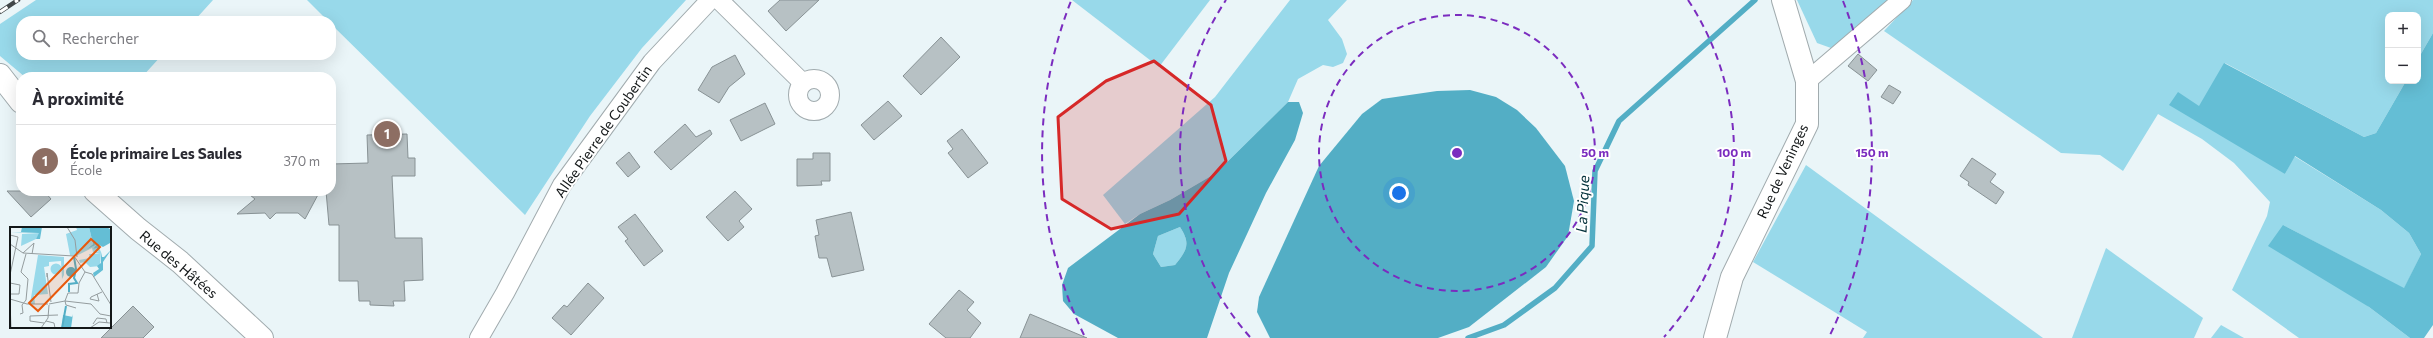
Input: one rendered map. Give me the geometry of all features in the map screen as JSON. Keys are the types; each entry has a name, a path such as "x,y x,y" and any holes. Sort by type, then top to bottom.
{"street":[{"name":"Allée Pierre de Coubertin","path":"479,338 505,293 562,185 652,62 710,0"},
{"path":"719,0 803,83"},
{"name":"Rue de Veninges","path":"1714,338 1732,277 1806,124 1808,81 1783,0"},
{"path":"1808,81 1902,0"},
{"path":"0,76 16,96"},
{"name":"Rue des Hâtées","path":"101,196 138,229 180,262 262,338"}],"highlighted area":[{"path":"1154,61 1211,105 1226,161 1179,214 1111,229 1062,199 1058,117 1106,81"}],"shaded area":[{"path":"36,0 213,0 199,16 16,16 16,60 157,60 147,72 19,72 0,56 0,24"},
{"path":"307,0 686,0 642,48 590,116 525,215 336,29 336,16 323,16"},
{"path":"1072,0 1210,0 1159,67"},
{"path":"1290,0 1347,0 1328,20 1342,39 1347,54 1343,63 1333,67 1323,65 1298,79 1288,102 1216,173 1170,200 1140,214 1125,224 1103,195 1215,97"},
{"path":"1797,0 1888,0 1841,42 1831,48 1817,43"},
{"path":"1913,0 2433,0 2433,33 2421,54 2421,12 2385,12 2385,84 2404,84 2376,133 2364,137 2225,63 2285,174 2294,156 2381,210 2409,233 2421,254 2404,289 2283,225 2369,307 2410,338 2299,338 2232,290 2267,216 2270,202 2234,163 2202,139 2158,114 2123,171 2100,155 2061,153 1884,31"},
{"path":"2433,33 2433,325 2424,338 2410,338 2369,307 2268,246 2283,225 2404,288 2421,254 2409,233 2381,210 2295,156 2285,174 2169,105 2178,92 2199,106 2224,63 2364,137 2376,133 2404,84 2421,84 2421,54"},
{"path":"1470,90 1496,97 1517,110 1536,128 1565,166 1574,201 1568,236 1546,267 1469,327 1438,338 1270,338 1257,312 1259,297 1319,166 1362,114 1382,99 1437,91"},
{"path":"1288,102 1299,102 1303,113 1295,140 1266,193 1229,273 1207,338 1118,338 1074,314 1063,301 1062,285 1068,268 1140,214 1170,200 1216,173","holes":["1180,227 1186,238 1185,251 1175,265 1161,267 1153,254 1158,236"]},
{"path":"1806,165 2043,338 1863,338 1867,332 1753,262"},
{"path":"1180,227 1186,238 1185,251 1175,265 1161,267 1153,254 1158,236"},
{"path":"2106,248 2203,318 2194,338 2072,338"},
{"path":"2221,325 2244,338 2211,338"}],"building":[{"path":"780,0 819,0 786,31 768,11"},
{"path":"941,37 960,57 921,95 903,76"},
{"path":"1858,54 1877,70 1868,81 1848,66"},
{"path":"735,55 745,74 729,87 719,103 698,90 712,67"},
{"path":"1889,85 1901,92 1893,104 1881,97"},
{"path":"888,101 902,116 874,140 861,125"},
{"path":"765,103 775,124 741,141 730,120"},
{"path":"685,124 696,137 710,130 712,134 671,170 654,152"},
{"path":"962,129 988,163 968,178 948,153 953,149 947,141"},
{"path":"407,134 408,158 415,158 415,176 392,176 395,238 422,238 423,280 404,281 405,301 393,301 394,306 370,305 370,301 359,301 358,281 339,281 339,225 329,225 326,196 336,196 336,164 368,163 367,135"},
{"path":"629,152 640,167 628,177 616,163"},
{"path":"813,153 830,153 830,181 821,181 822,185 797,186 797,159 813,159"},
{"path":"1972,158 1996,174 1990,182 2004,192 1996,204 1968,185 1969,182 1960,176"},
{"path":"7,191 16,191 16,196 48,196 51,199 31,217"},
{"path":"735,191 752,209 739,221 744,227 728,241 706,217"},
{"path":"251,196 317,196 305,219 298,213 276,213 270,219 265,213 237,214 255,199"},
{"path":"851,212 864,270 832,277 827,258 819,258 815,236 819,235 816,220"},
{"path":"635,214 663,251 644,266 625,241 628,239 618,227"},
{"path":"588,283 604,298 571,335 552,318 564,305 567,307"},
{"path":"959,290 974,302 967,310 981,323 970,338 946,338 929,324"},
{"path":"133,306 154,327 143,338 101,338"},
{"path":"1030,314 1087,338 1020,338"}],"waterway":[{"name":"La Pique","path":"1468,338 1504,325 1555,288 1592,246 1595,171 1619,121 1755,0"}],"railway":[{"path":"0,12 18,0"}],"place":[{"name":"École primaire Les Saules","path":"387,134"}]}
